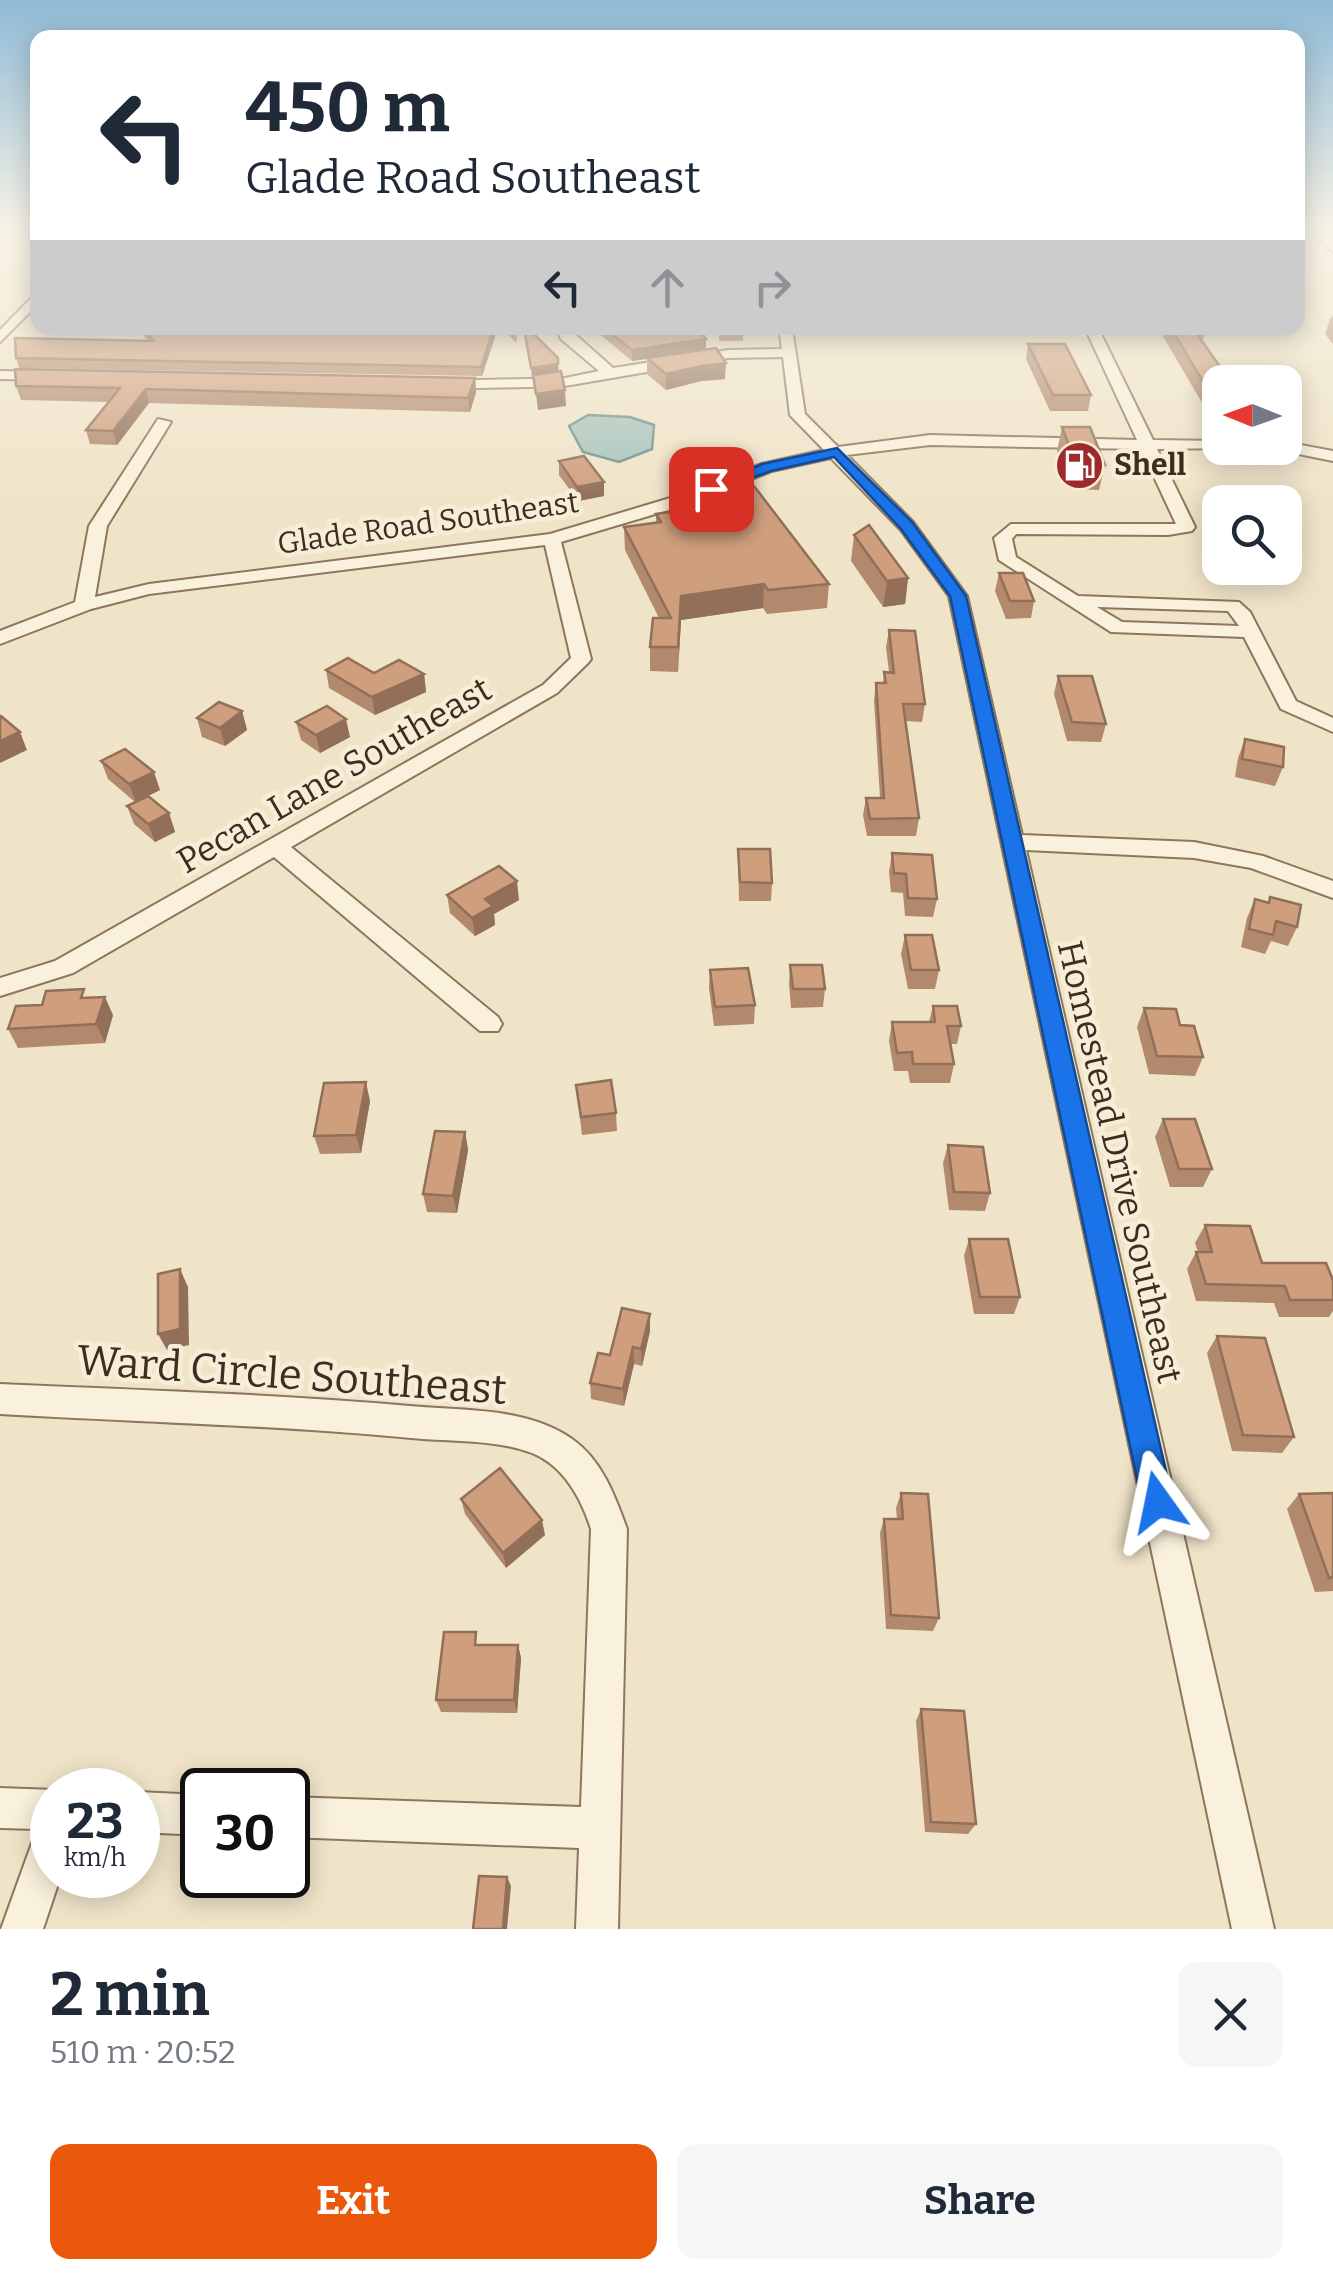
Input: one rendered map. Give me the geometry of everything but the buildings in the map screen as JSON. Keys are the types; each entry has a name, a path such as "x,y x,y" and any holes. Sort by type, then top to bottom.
{"street":[{"path":"566,335 610,373"},
{"name":"Homestead Drive Southeast","path":"787,335 798,415 907,526 958,596 1253,1929"},
{"path":"1096,335 1151,445 1186,526 1168,530 1019,528 1004,534 1013,566 1128,630 1252,632"},
{"path":"432,385 566,382 728,354 788,353"},
{"path":"0,375 59,376"},
{"path":"84,606 98,526 163,422"},
{"name":"Glade Road Southeast","path":"0,638 84,606 225,577 552,539 665,506 767,468 837,452 930,440 1202,446"},
{"path":"1302,446 1333,447"},
{"path":"1302,450 1333,456"},
{"name":"Pecan Lane Southeast","path":"0,987 64,966 550,689 581,660 552,539"},
{"path":"1071,601 1223,604 1238,609 1288,705 1333,726"},
{"path":"1011,842 1194,850 1255,861 1333,890"},
{"path":"277,847 490,1024"},
{"name":"Ward Circle Southeast","path":"0,1400 384,1419 504,1431 549,1444 596,1489 609,1529 598,1929"},
{"path":"0,1808 30,1809"},
{"path":"310,1819 600,1828"},
{"path":"22,1929 33,1898"}],"water":[{"path":"588,415 630,417 654,425 652,449 619,462 583,452 569,426"}],"place":[{"name":"Shell","path":"1079,465"}],"route":[{"path":"711,489 767,468 837,452 907,526 958,596 1158,1502"}]}
